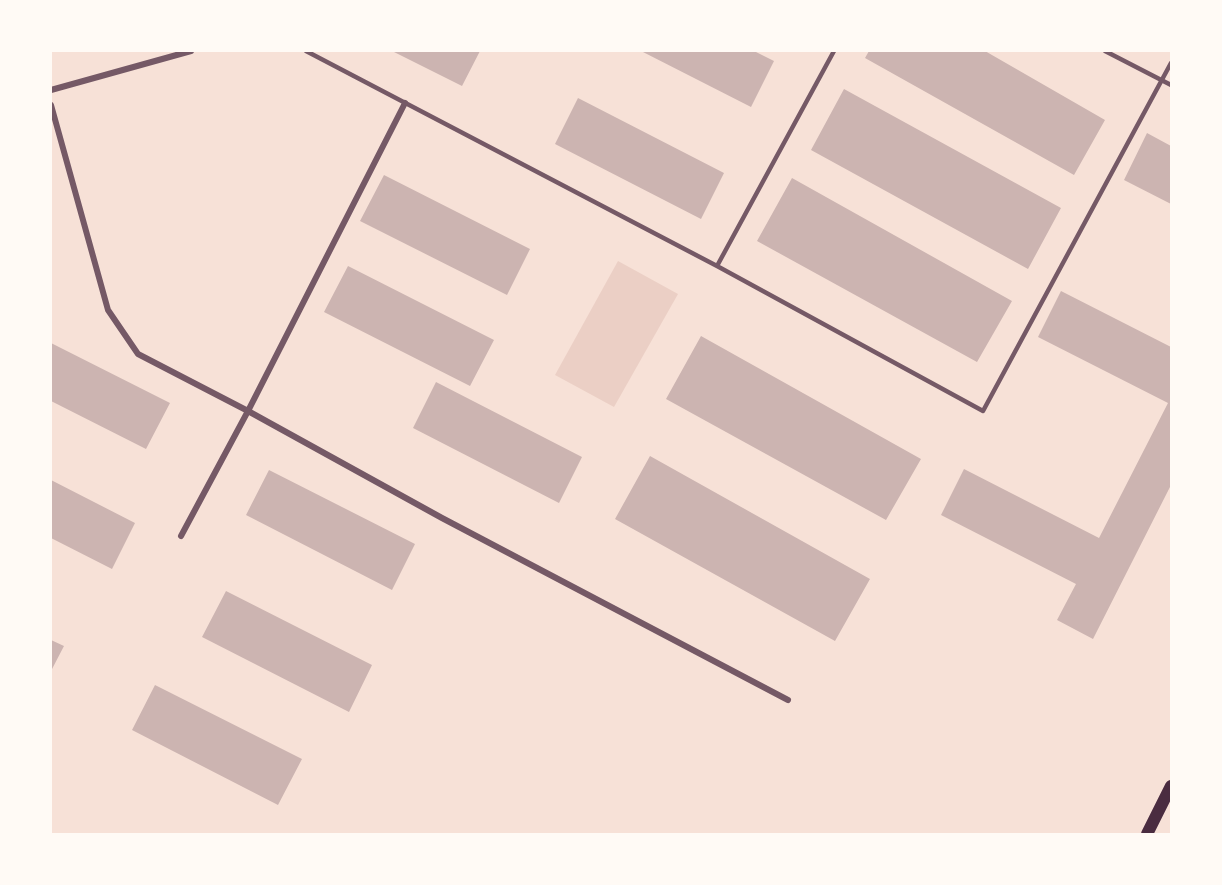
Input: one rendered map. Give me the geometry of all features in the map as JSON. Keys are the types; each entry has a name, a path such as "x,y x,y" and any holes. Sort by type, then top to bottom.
{"main road":[{"path":"1147,834 1171,786"}],"street":[{"path":"51,90 191,51"},
{"path":"181,536 248,411 405,103"},
{"path":"51,105 108,310 138,354 248,411 442,518 788,700"}],"lane":[{"path":"306,51 717,266 983,411 1171,63"},
{"path":"717,266 834,51"},
{"path":"1105,51 1171,85"}],"shaded area":[{"path":"618,261 678,294 614,407 555,375"}],"building":[{"path":"392,51 480,51 462,86"},
{"path":"641,51 754,51 774,61 751,107"},
{"path":"869,51 985,51 1105,120 1074,175 865,58"},
{"path":"844,89 1061,208 1028,269 811,150"},
{"path":"578,98 724,173 701,219 555,144"},
{"path":"1147,133 1171,146 1171,204 1124,180"},
{"path":"384,175 530,249 507,295 360,221"},
{"path":"792,178 1012,301 977,362 757,241"},
{"path":"348,266 494,340 470,386 324,312"},
{"path":"1061,291 1171,347 1171,485 1093,639 1057,620 1076,584 941,515 964,469 1099,538 1168,403 1038,337"},
{"path":"701,336 921,459 886,520 666,399"},
{"path":"51,343 170,403 146,449 51,401"},
{"path":"436,382 582,457 559,503 413,428"},
{"path":"650,456 870,579 835,641 615,519"},
{"path":"269,470 415,544 392,590 246,515"},
{"path":"51,480 135,523 112,569 51,538"},
{"path":"226,591 372,665 349,712 202,637"},
{"path":"51,640 64,646 51,671"},
{"path":"155,685 302,759 278,805 132,730"}]}
